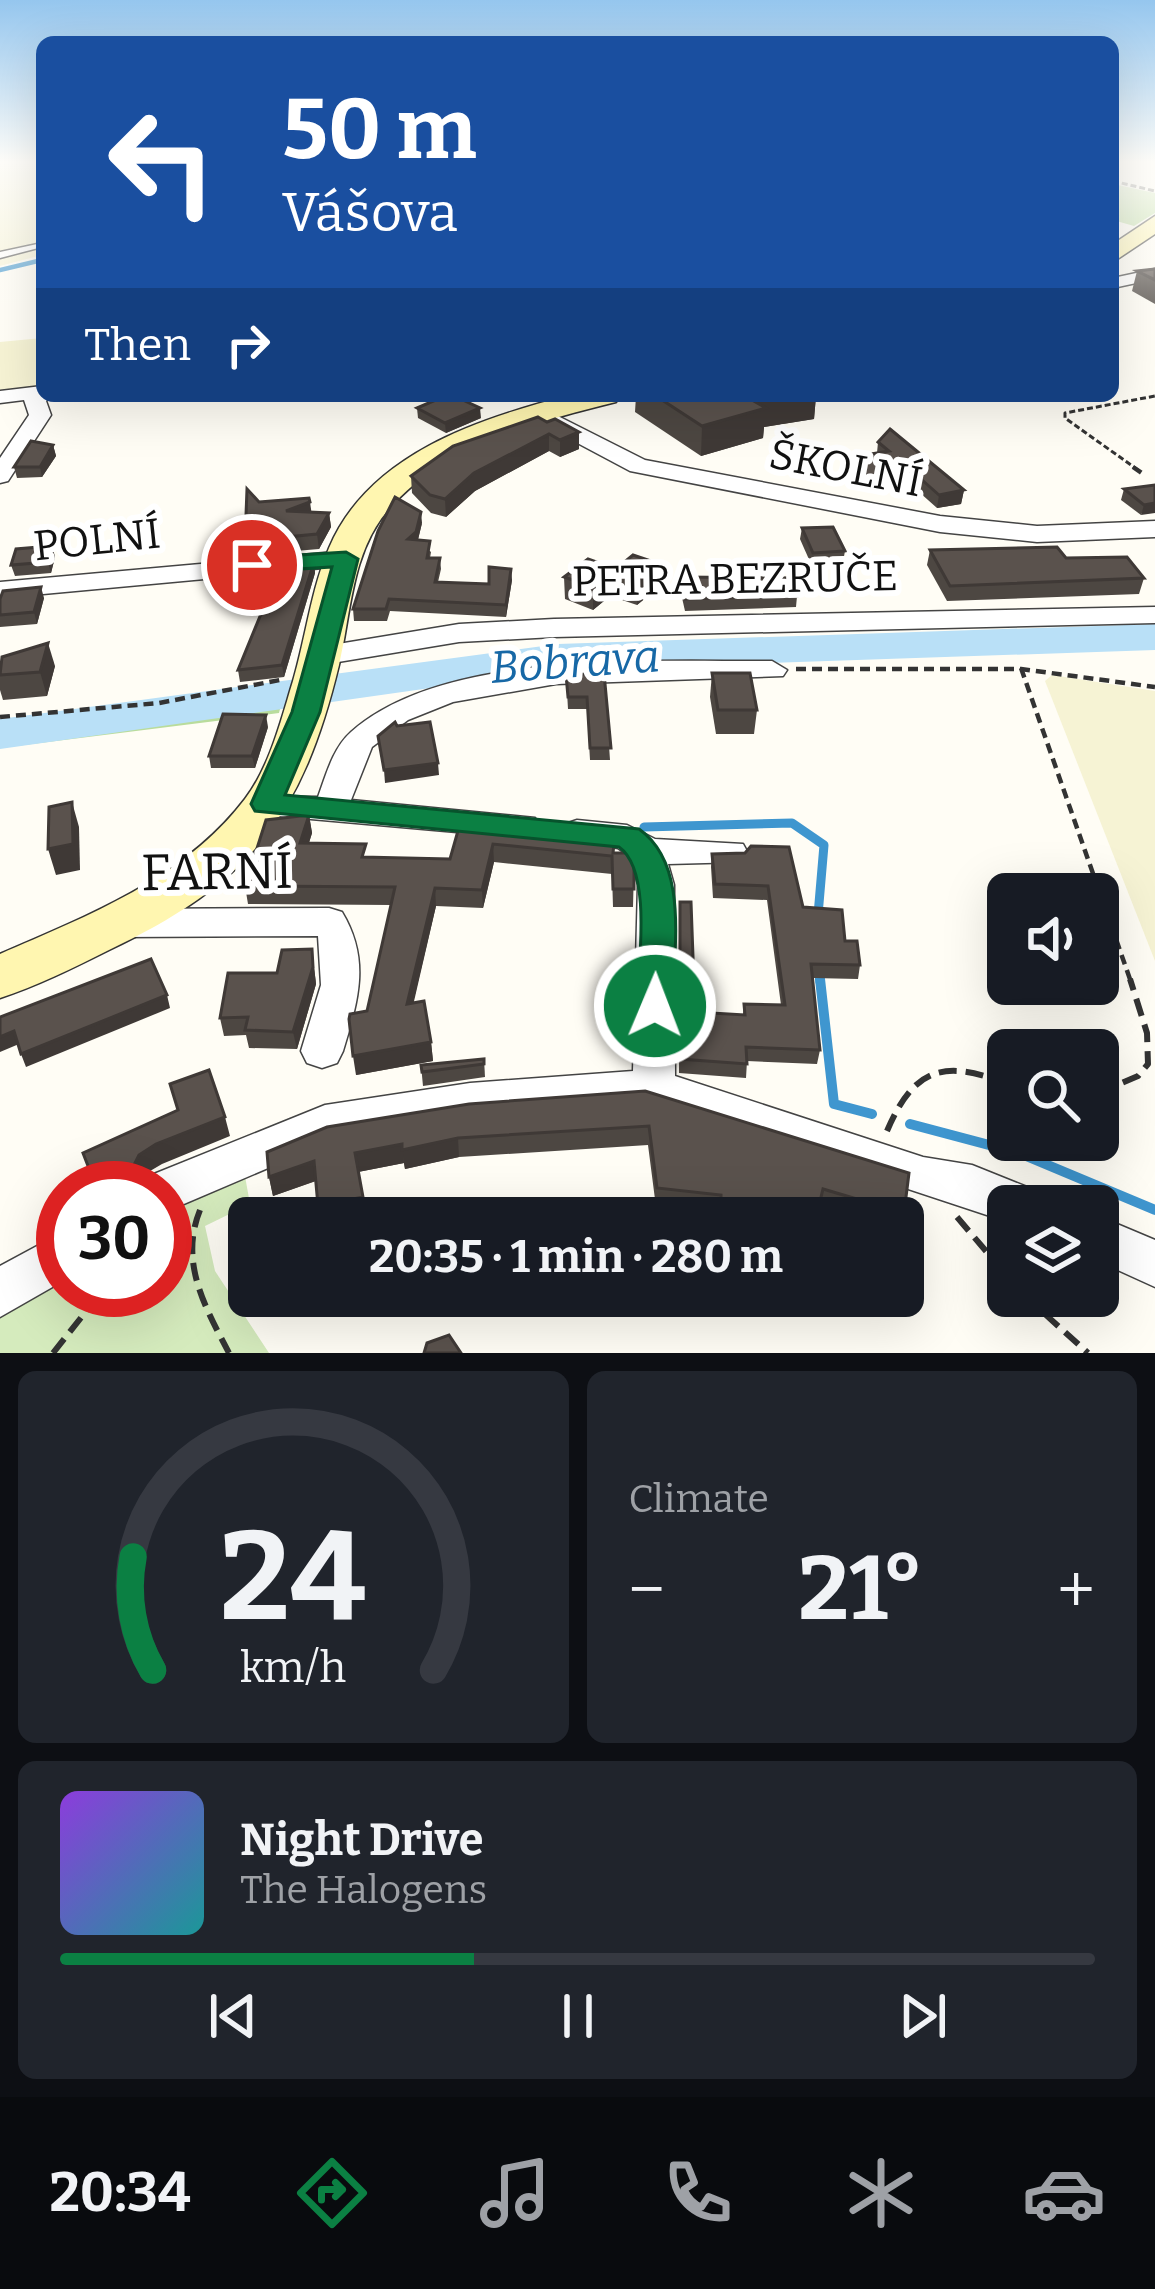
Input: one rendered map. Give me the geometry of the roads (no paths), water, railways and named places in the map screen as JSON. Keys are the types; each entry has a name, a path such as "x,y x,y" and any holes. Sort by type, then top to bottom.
{"main road":[{"path":"1119,250 1152,225"},
{"path":"0,977 171,892 240,838 266,804 315,679 355,532 414,472 472,435 580,402"}],"street":[{"path":"1119,282 1155,274"},
{"path":"0,400 36,398"},
{"name":"POLNÍ","path":"0,476 40,415 40,402"},
{"name":"ŠKOLNÍ","path":"537,412 638,466 760,490 940,524 1037,534 1155,529"},
{"name":"POLNÍ","path":"0,590 346,559"},
{"name":"PETRA BEZRUČE","path":"315,679 459,633 1155,615"},
{"path":"331,807 358,742 387,720 454,692 573,672 772,670"},
{"path":"266,804 627,837 647,851 730,853"},
{"path":"647,851 656,885 654,1087"},
{"name":"FARNÍ","path":"115,923 328,922 343,944 338,995 322,1051"},
{"path":"192,1193 325,1124 470,1101 654,1087 923,1178 987,1192"},
{"path":"1119,1248 1155,1264"},
{"path":"0,1293 36,1271"}],"lane":[{"path":"0,255 36,246"}],"waterway":[{"path":"0,270 36,261"},
{"name":"Bobrava","path":"0,734 558,657 1155,637"},
{"path":"644,827 792,823 824,845 818,915"},
{"path":"819,972 820,982"},
{"path":"820,979 834,1104 872,1114"},
{"path":"910,1124 1019,1153 1155,1210"}]}
